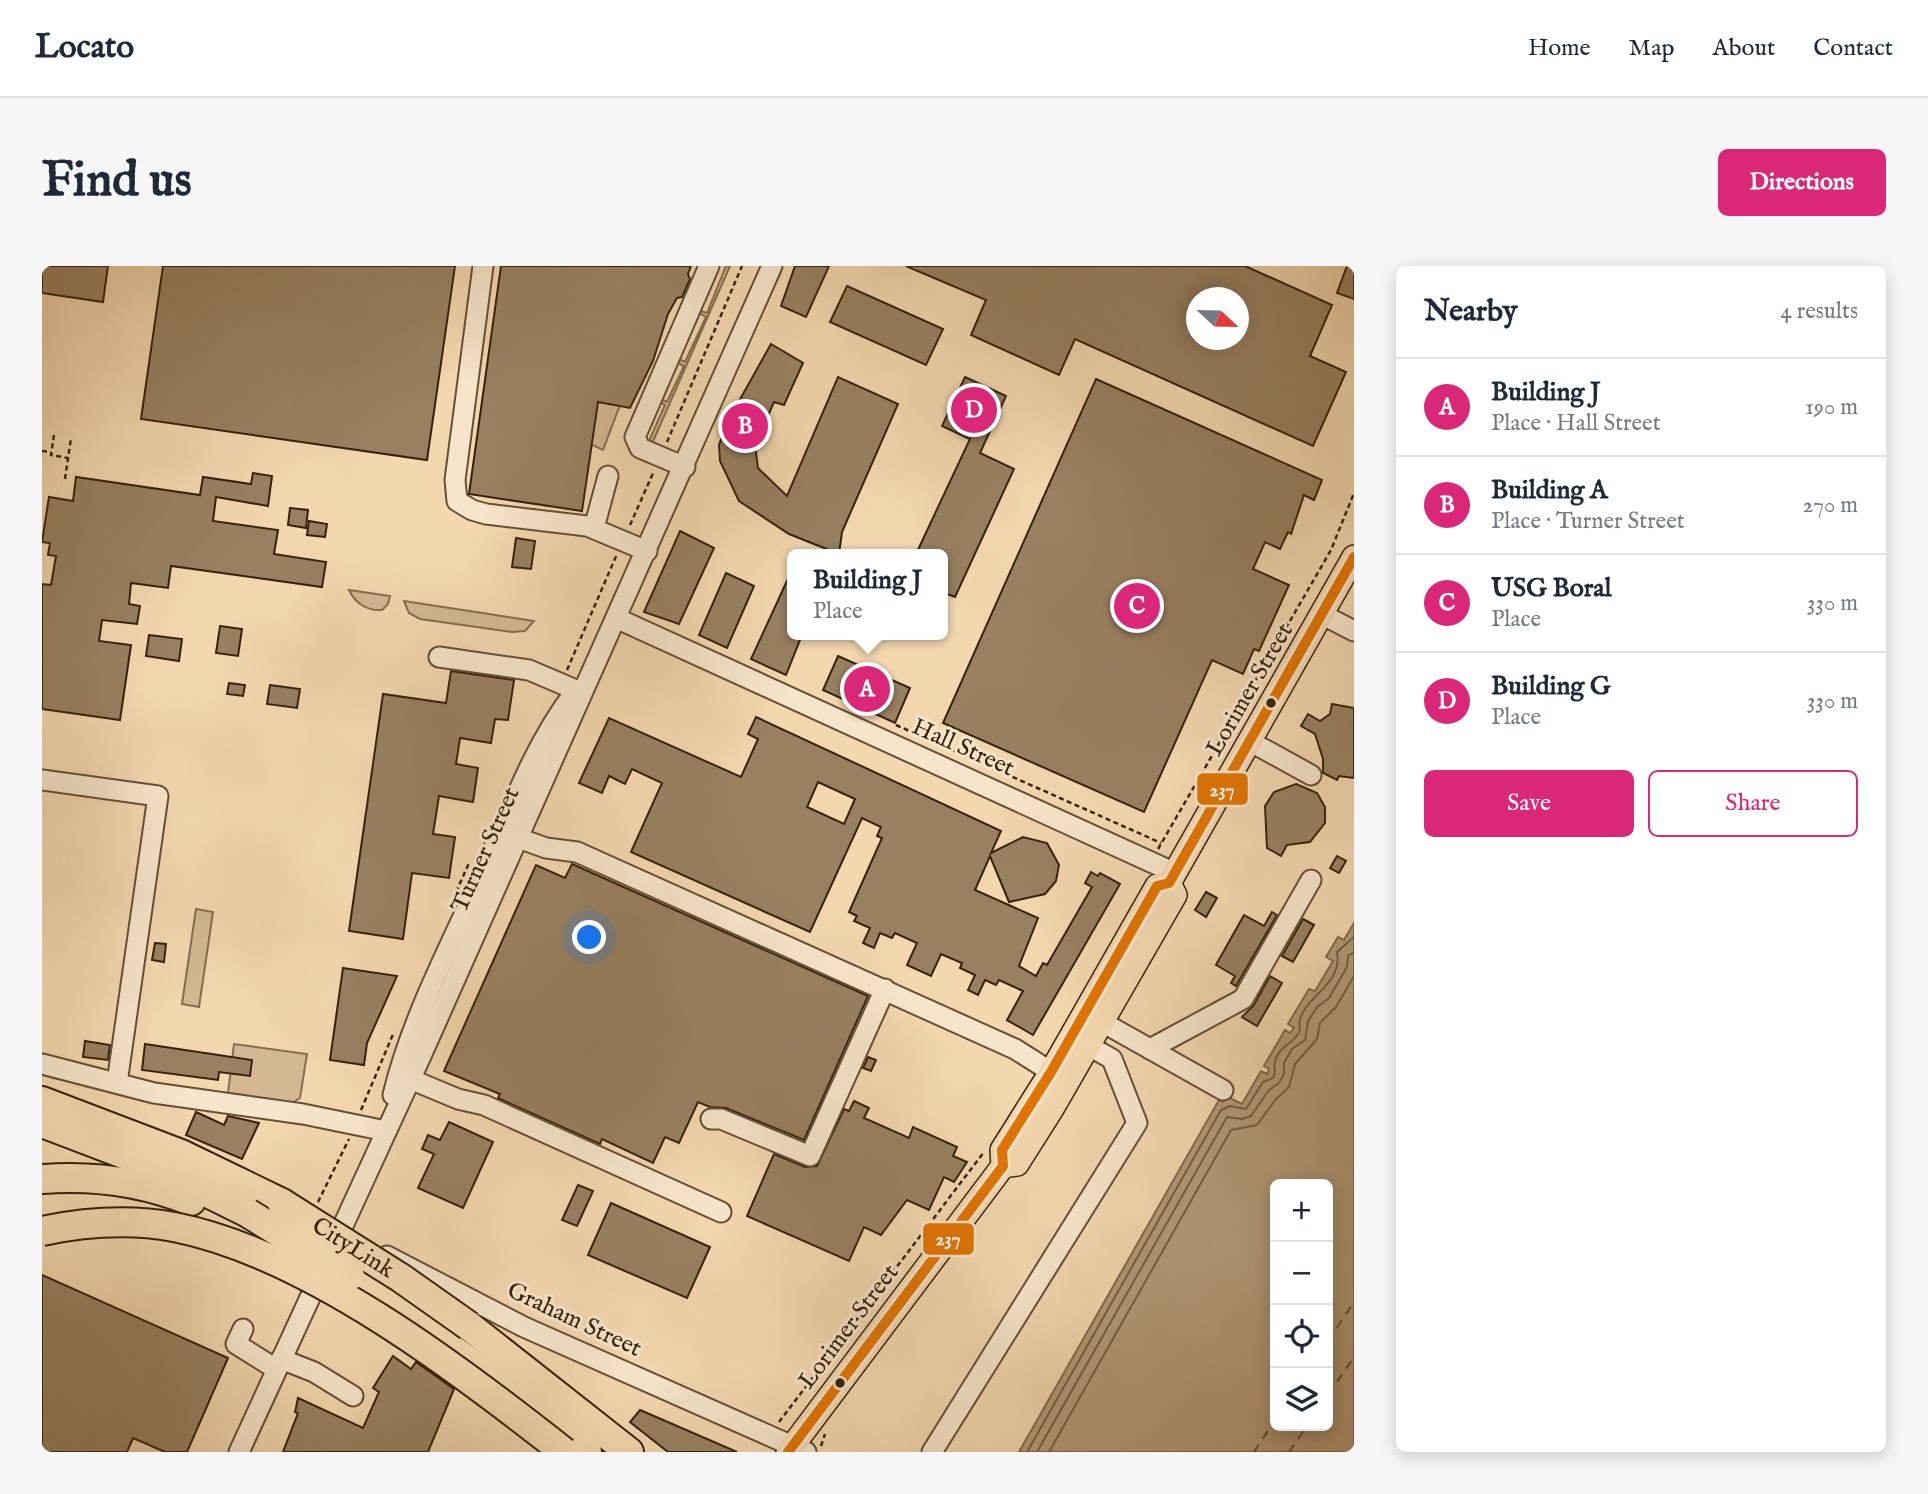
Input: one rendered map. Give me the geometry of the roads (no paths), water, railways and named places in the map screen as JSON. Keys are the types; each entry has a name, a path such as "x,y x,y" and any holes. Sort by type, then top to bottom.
{"highway":[{"path":"42,1084 55,1111"},
{"name":"CityLink","path":"55,1111 108,1125 251,1186 320,1226 437,1303 629,1452"},
{"name":"CityLink","path":"55,1111 147,1163 248,1213 403,1313 587,1452"},
{"path":"42,1180 76,1178 131,1183 172,1193 216,1211 248,1213"},
{"path":"42,1231 103,1223 154,1224 196,1232 246,1249 345,1300 433,1354 564,1452"}],"main road":[{"name":"Lorimer Street","path":"795,1450 1003,1166 1017,1164 1157,887 1172,878 1354,557"},
{"name":"Lorimer Street","path":"1060,1077 1089,1046 1175,895 1172,878"}],"street":[{"path":"483,266 455,480 457,501 486,514 594,528 647,551"},
{"path":"685,467 640,448 635,436 709,266"},
{"name":"Turner Street","path":"239,1452 410,1079 685,467 772,266"},
{"path":"594,528 608,476"},
{"path":"1323,615 1354,631"},
{"name":"Hall Street","path":"616,618 1152,861 1172,878"},
{"path":"439,657 529,670 576,690"},
{"path":"42,1064 154,1093 303,1114 386,1131 400,1068 416,1024 538,752 596,663"},
{"path":"1251,742 1311,775"},
{"path":"42,780 158,796 117,1083"},
{"path":"518,838 546,848 577,852 1014,1049 1060,1077"},
{"path":"1150,1049 1243,999 1311,880"},
{"path":"711,1119 721,1119 810,1156 885,989"},
{"path":"1102,1021 1223,1090"},
{"path":"932,1452 1137,1123 1112,1059 1089,1046"},
{"path":"410,1079 458,1099 484,1105 721,1212"},
{"name":"Graham Street","path":"338,1232 441,1282 524,1327 770,1434 795,1450"},
{"path":"243,1329 236,1344 278,1364 314,1372 353,1396"}],"water":[{"path":"1354,923 1354,1452 1019,1452 1219,1100 1223,1102 1226,1096 1242,1104 1261,1071 1267,1074 1269,1069 1264,1066 1285,1030 1290,1033 1294,1028 1288,1024 1309,989 1315,991 1333,961 1326,957 1338,937 1344,940"}],"place":[{"name":"Building G","path":"974,410"},
{"name":"Building A","path":"745,426"},
{"name":"USG Boral","path":"1137,606"},
{"name":"Building J","path":"867,689"}]}
